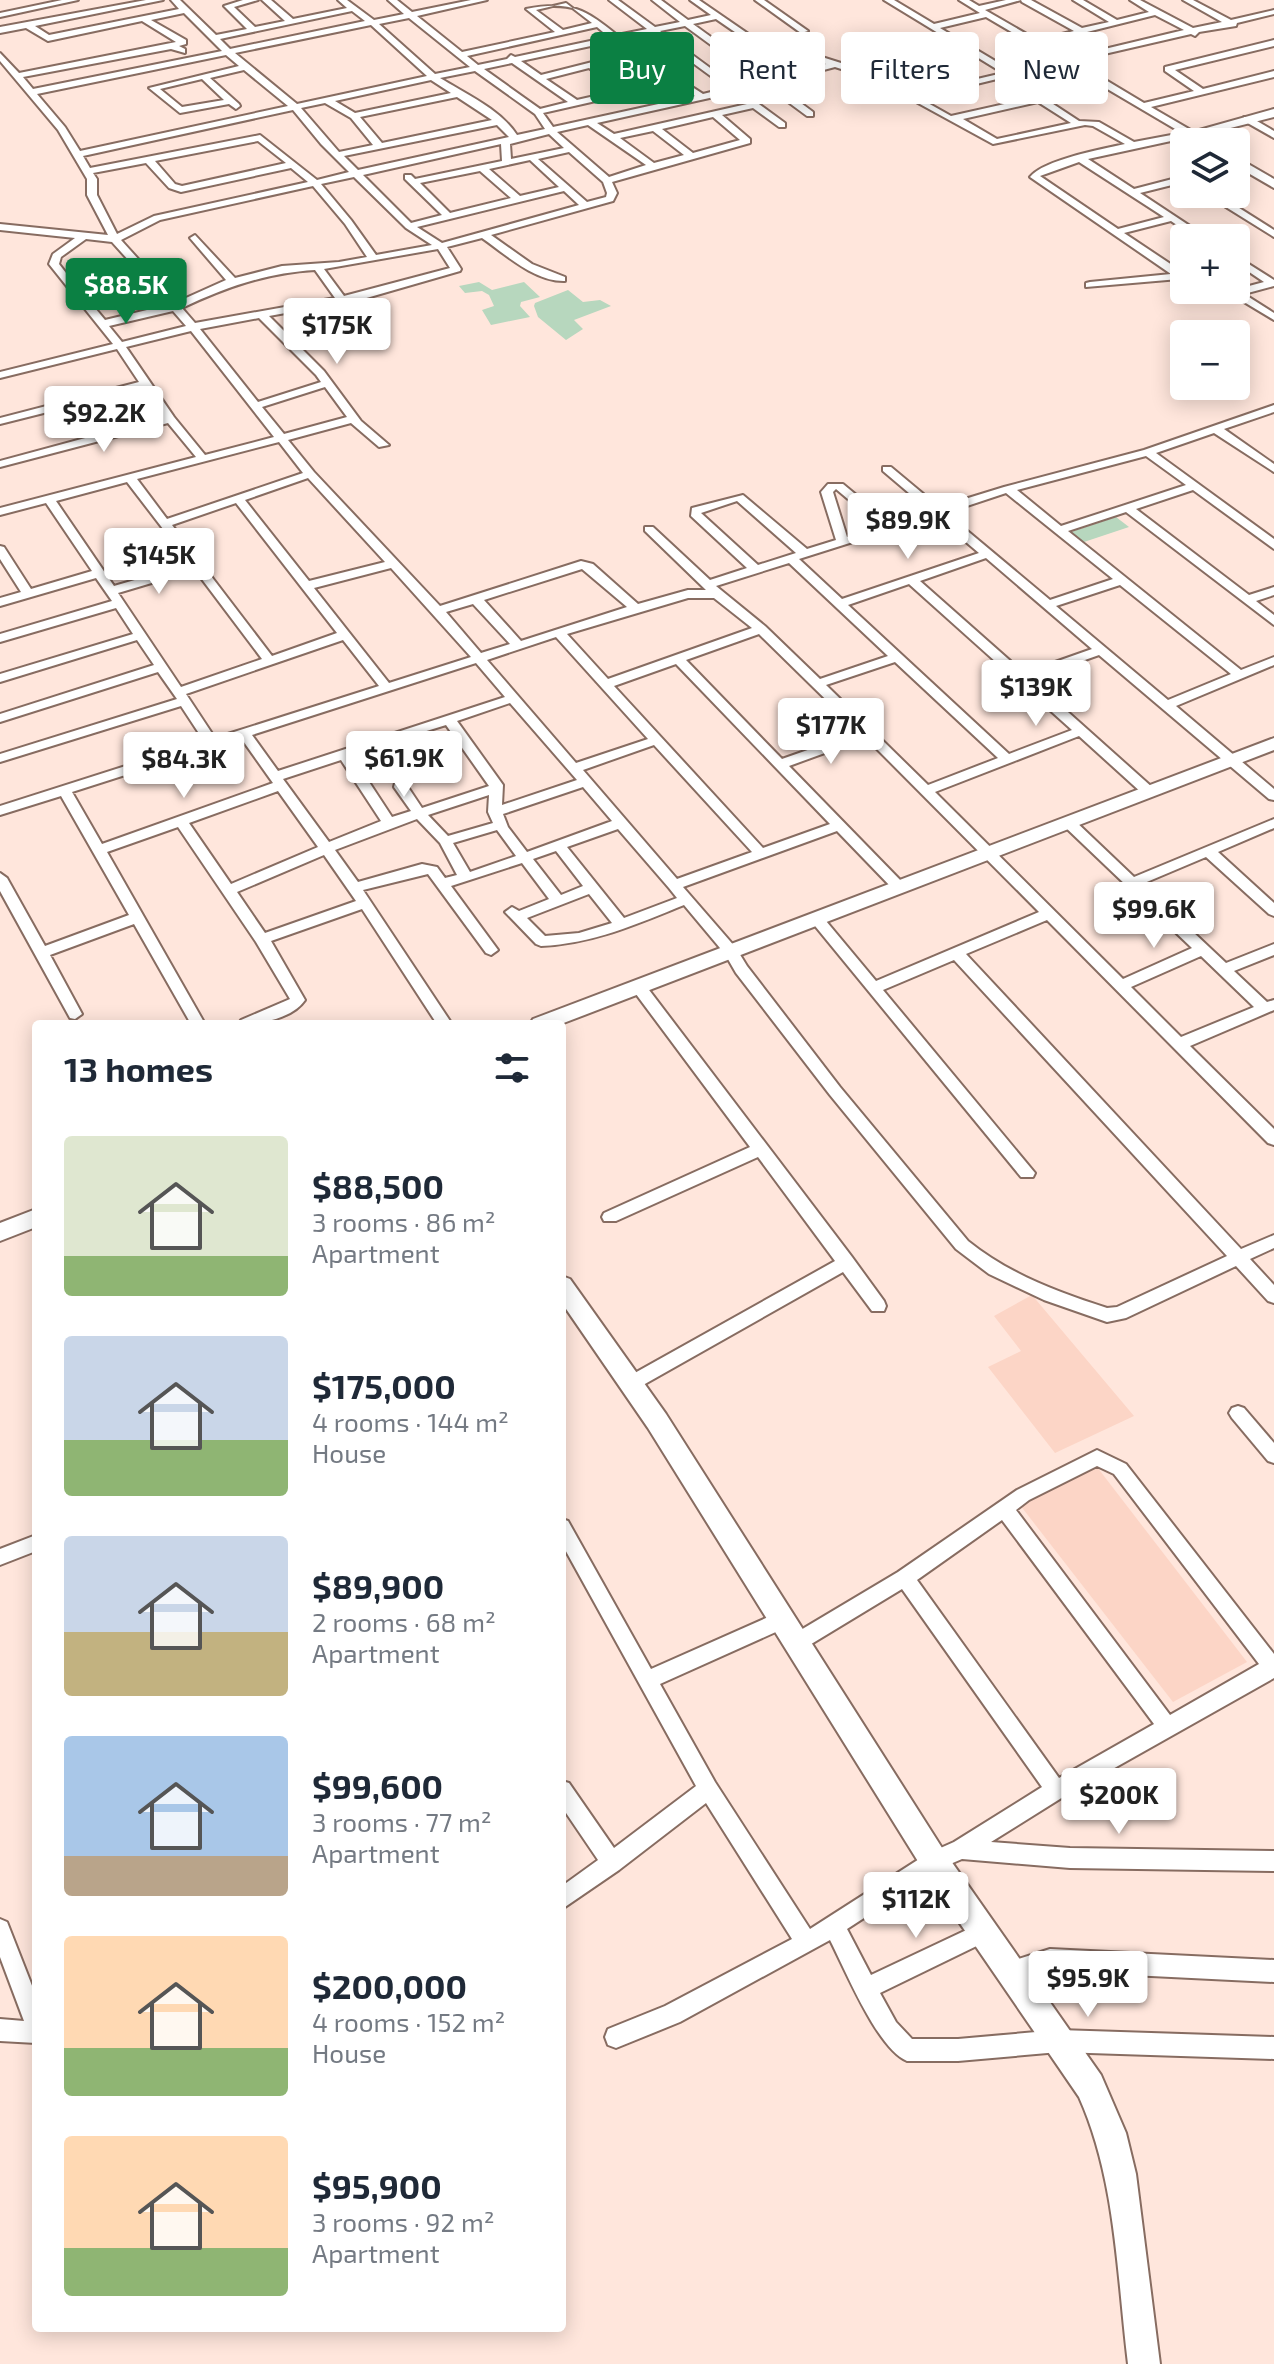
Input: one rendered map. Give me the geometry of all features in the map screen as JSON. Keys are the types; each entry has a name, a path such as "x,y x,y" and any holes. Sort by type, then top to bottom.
{"main road":[{"path":"1213,128 1274,113"},
{"path":"1250,169 1274,184"},
{"path":"550,1020 1274,744"},
{"path":"0,1232 32,1220"},
{"path":"566,1291 657,1421 934,1861 1090,2086 1111,2133 1120,2174 1144,2364"}],"street":[{"path":"6,0 17,12"},
{"path":"0,15 71,0"},
{"path":"0,30 134,2 159,0"},
{"path":"0,375 193,327 341,300 456,269 441,246 409,226 337,155 296,108 228,52 175,0"},
{"path":"253,30 228,6 254,0"},
{"path":"266,0 292,22"},
{"path":"342,0 373,22 435,79 484,109 514,138"},
{"path":"102,324 175,307 233,282 282,269 441,246 610,199 612,193 607,181 551,131 538,112 478,69 394,0"},
{"path":"32,92 483,0"},
{"path":"562,33 530,9 567,0 611,32"},
{"path":"613,0 656,32"},
{"path":"656,0 710,39"},
{"path":"694,0 764,48 803,54 841,67"},
{"path":"759,0 804,31"},
{"path":"888,0 941,32"},
{"path":"963,0 1017,32"},
{"path":"978,9 1017,0"},
{"path":"1025,0 1081,31"},
{"path":"1077,0 1117,23"},
{"path":"1134,0 1195,33"},
{"path":"1187,0 1233,24"},
{"path":"1197,6 1208,3"},
{"path":"214,38 352,9"},
{"path":"28,25 45,38 186,10"},
{"path":"1077,32 1157,12"},
{"path":"1108,52 1274,12"},
{"path":"933,27 987,14"},
{"path":"639,32 718,16"},
{"path":"17,76 183,42 144,19"},
{"path":"463,54 601,24"},
{"path":"103,27 110,37"},
{"path":"1202,92 1168,69 1274,43"},
{"path":"77,154 590,44"},
{"path":"117,46 124,55"},
{"path":"172,46 198,59"},
{"path":"497,47 575,103"},
{"path":"0,56 62,129 92,179 92,195 115,239 193,327 310,474 438,611 731,951 741,969 835,1091 962,1245 980,1262 1027,1287 1107,1315 1120,1313 1274,1241"},
{"path":"825,67 832,65"},
{"path":"542,77 590,66"},
{"path":"231,101 180,110 153,89 245,67"},
{"path":"1142,106 1274,74"},
{"path":"203,76 249,118"},
{"path":"1257,78 1274,88"},
{"path":"1108,86 1180,128"},
{"path":"694,92 701,96"},
{"path":"354,116 457,94"},
{"path":"0,227 115,239 149,220 710,94"},
{"path":"326,100 354,116 381,148"},
{"path":"538,112 590,100"},
{"path":"797,104 810,114"},
{"path":"921,104 940,116 957,119 996,142 1076,122 1096,124 1131,144"},
{"path":"957,119 1020,104"},
{"path":"1049,104 1076,122"},
{"path":"610,138 753,105 782,125"},
{"path":"607,181 747,141 715,114"},
{"path":"1247,119 1274,135"},
{"path":"589,121 653,166"},
{"path":"337,155 498,122"},
{"path":"654,127 693,157"},
{"path":"434,136 450,136 477,168 518,199"},
{"path":"88,171 257,137 266,141 314,182 373,258"},
{"path":"1170,137 1080,158 1035,177 1170,269"},
{"path":"507,161 505,143 514,138"},
{"path":"1165,138 1170,141"},
{"path":"413,182 571,149"},
{"path":"530,156 587,207"},
{"path":"1080,158 1181,224"},
{"path":"148,159 172,186 181,189 291,165"},
{"path":"394,164 447,215"},
{"path":"1132,192 1170,182"},
{"path":"409,226 565,188"},
{"path":"1233,208 1273,232"},
{"path":"1117,232 1172,218"},
{"path":"483,234 528,266 561,279"},
{"path":"84,236 54,260 119,345 170,419 204,460"},
{"path":"195,238 233,282"},
{"path":"64,276 137,265"},
{"path":"317,266 341,300"},
{"path":"1250,268 1273,283"},
{"path":"1090,285 1170,278"},
{"path":"1250,288 1273,283"},
{"path":"1250,302 1274,317"},
{"path":"263,316 328,383 354,419 383,445"},
{"path":"255,406 328,383"},
{"path":"0,421 146,384"},
{"path":"0,811 636,608 712,590 756,570 936,511 1148,452 1274,408"},
{"path":"0,464 170,419"},
{"path":"0,512 354,419"},
{"path":"1215,428 1273,467"},
{"path":"1148,452 1274,545"},
{"path":"887,469 1274,796"},
{"path":"166,523 310,474"},
{"path":"131,479 270,661"},
{"path":"843,542 827,492 832,486 839,486 888,527"},
{"path":"1059,530 1195,486"},
{"path":"1008,489 1238,674"},
{"path":"756,570 695,514 696,510 739,497 896,657 1007,760"},
{"path":"50,500 212,743"},
{"path":"239,500 387,688"},
{"path":"1129,509 1274,621"},
{"path":"1258,533 1274,528"},
{"path":"649,529 818,684 1274,1139"},
{"path":"0,550 28,594"},
{"path":"841,603 987,554"},
{"path":"306,586 391,564"},
{"path":"438,611 581,565 589,567 636,608"},
{"path":"0,638 197,566"},
{"path":"0,602 99,573"},
{"path":"911,579 1078,732 1148,791"},
{"path":"1047,605 1122,580"},
{"path":"1247,600 1274,591"},
{"path":"476,599 518,645"},
{"path":"605,685 761,629"},
{"path":"559,633 761,854"},
{"path":"0,678 141,635"},
{"path":"0,758 182,697 344,635"},
{"path":"1020,679 1101,650"},
{"path":"818,684 896,657"},
{"path":"678,659 898,886"},
{"path":"1167,705 1274,661"},
{"path":"0,718 162,667"},
{"path":"99,850 181,821 344,754 513,698"},
{"path":"450,721 497,788 498,819 558,901"},
{"path":"926,791 1078,732"},
{"path":"244,733 365,903 442,1020"},
{"path":"413,733 424,755 401,782 419,813 445,841 466,878"},
{"path":"781,764 868,733"},
{"path":"573,769 657,740"},
{"path":"344,754 389,823"},
{"path":"445,841 585,782"},
{"path":"229,890 389,823 497,788"},
{"path":"65,791 196,1020"},
{"path":"181,821 262,939 298,1000 284,1010 257,1020"},
{"path":"1068,822 1202,950 1270,1007 1179,1044"},
{"path":"444,883 621,823"},
{"path":"1132,883 1274,823"},
{"path":"674,885 841,825"},
{"path":"558,845 621,924"},
{"path":"1207,850 1274,911"},
{"path":"354,888 427,868 444,883 491,950"},
{"path":"0,878 75,1014"},
{"path":"591,888 515,914 541,941 575,940 687,899"},
{"path":"262,939 365,903"},
{"path":"873,988 1048,914"},
{"path":"41,953 137,917"},
{"path":"816,918 1027,1173"},
{"path":"1224,970 1274,949"},
{"path":"1120,986 1202,950"},
{"path":"956,953 1274,1296"},
{"path":"638,986 878,1306"},
{"path":"610,1217 761,1149"},
{"path":"630,1384 846,1262"},
{"path":"1238,1413 1274,1456"},
{"path":"616,2037 672,2014 807,1943 934,1861 961,1849 1056,1790 1274,1667 1113,1463 1097,1458 1023,1495 905,1578 789,1632 647,1680"},
{"path":"1004,1509 1168,1727"},
{"path":"566,1534 708,1789 807,1943"},
{"path":"0,1557 32,1548"},
{"path":"905,1578 1056,1790"},
{"path":"566,1896 708,1789"},
{"path":"566,1796 612,1863"},
{"path":"961,1849 1070,1858 1274,1861"},
{"path":"833,1925 888,2030 907,2050 958,2050 1059,2041 1274,2048"},
{"path":"0,1929 32,2013"},
{"path":"867,1988 984,1932"},
{"path":"1011,1972 1050,1960 1274,1971"},
{"path":"0,2030 32,2032"}],"shaded area":[{"path":"1032,1295 1134,1416 1055,1453 988,1367 1021,1351 994,1316"},
{"path":"1097,1467 1247,1662 1173,1702 1020,1505"}],"green space":[{"path":"479,282 492,290 524,282 540,297 521,302 520,306 530,317 491,325 482,310 494,306 489,295 482,291 465,293 459,286"},
{"path":"568,290 583,302 600,300 611,306 574,320 583,329 566,340 538,317 534,306"},
{"path":"1116,517 1129,527 1084,542 1071,532"}]}
